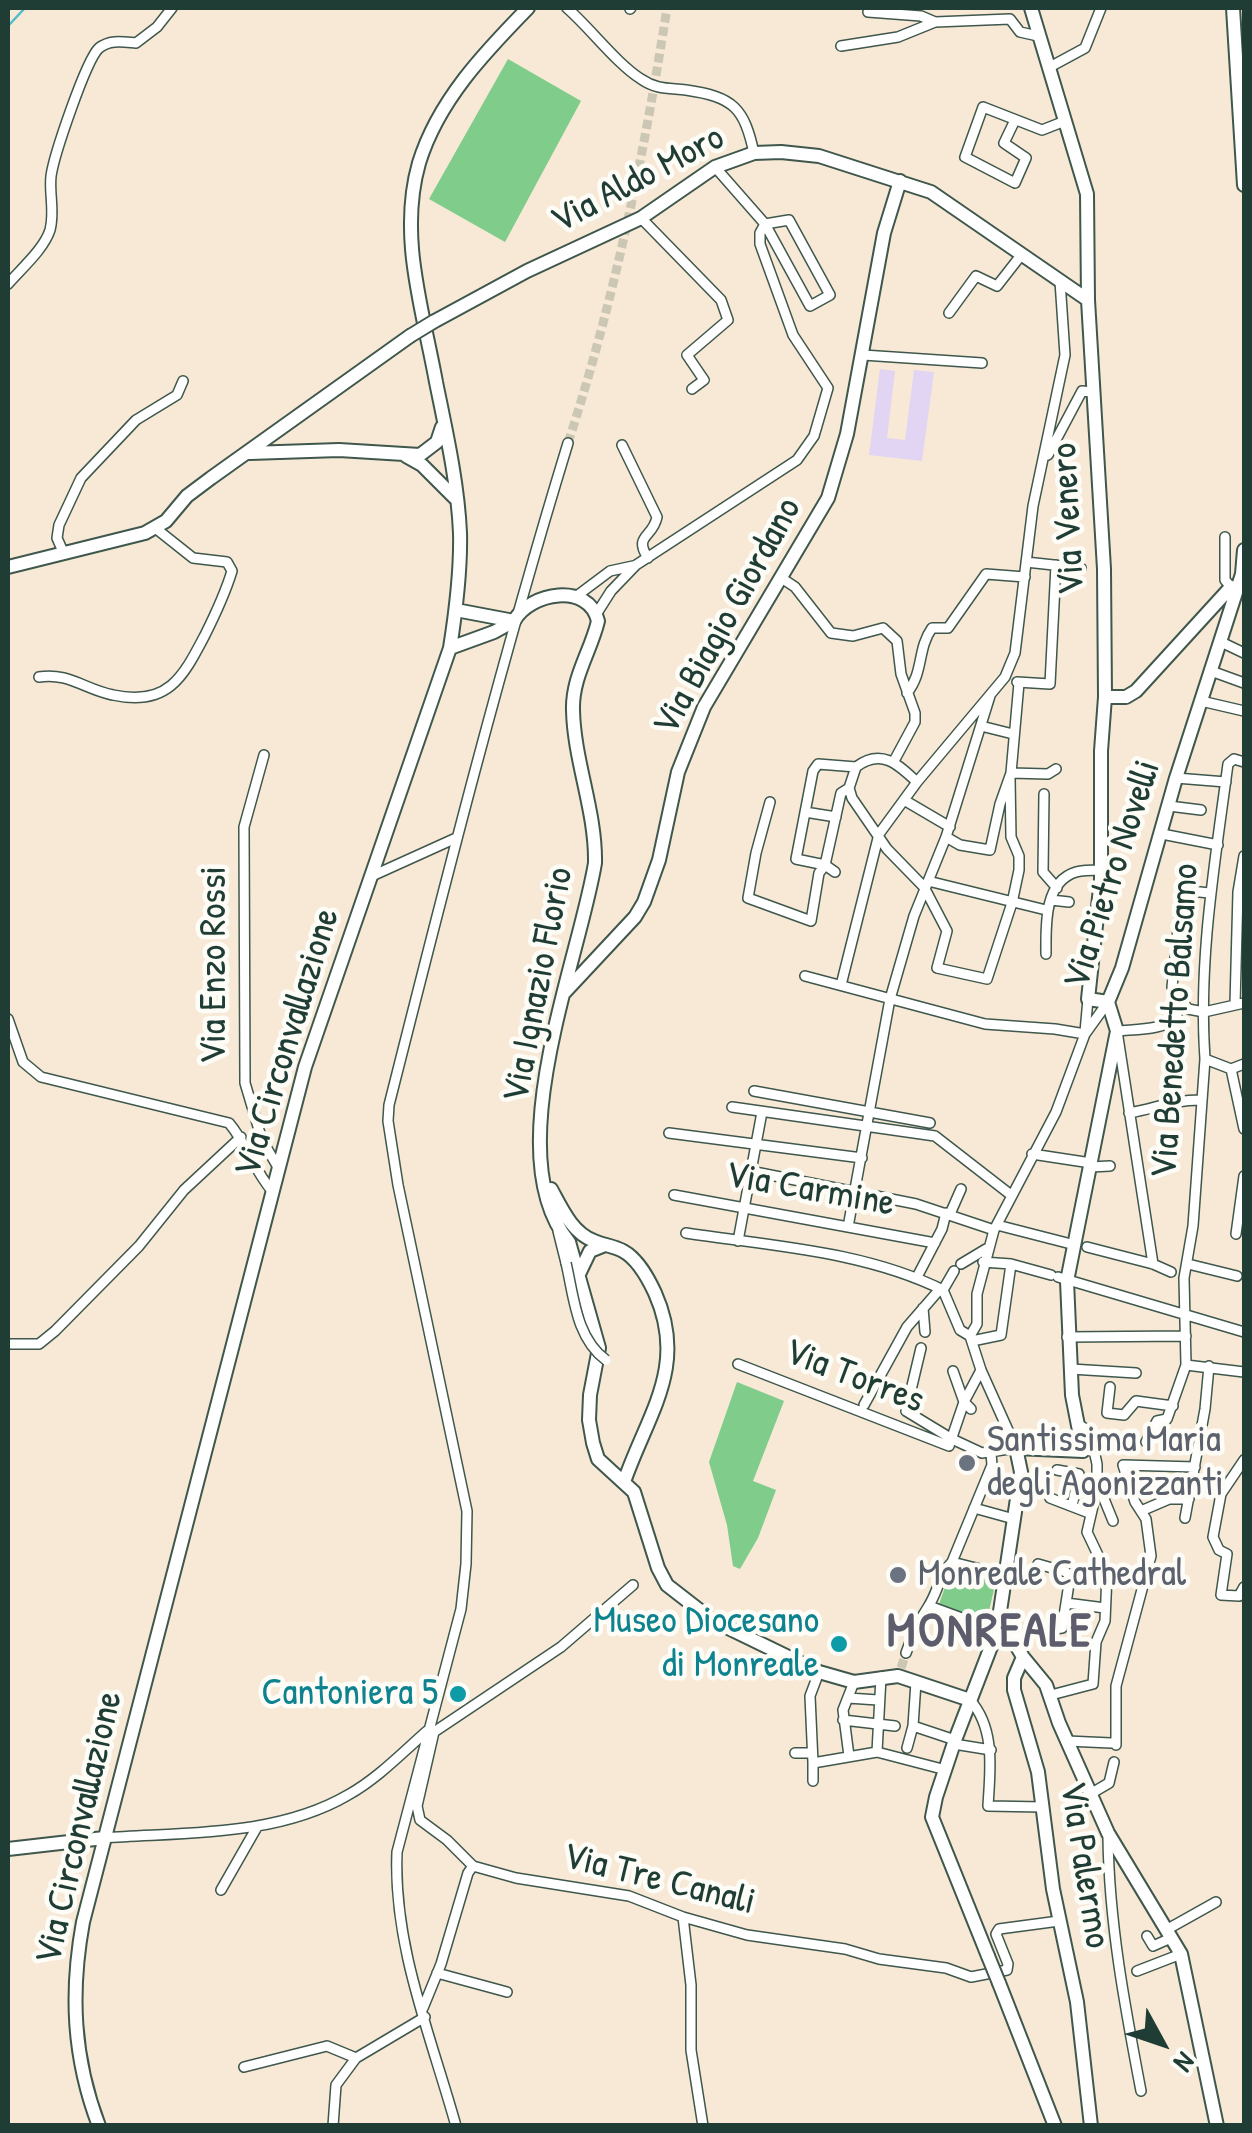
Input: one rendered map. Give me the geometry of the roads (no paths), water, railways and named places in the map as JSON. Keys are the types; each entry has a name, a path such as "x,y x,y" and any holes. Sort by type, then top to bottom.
{"street":[{"path":"8,284 49,235 54,212 50,182 84,72 98,49 110,42 136,43 172,8"},
{"name":"Via Circonvallazione","path":"100,2126 87,2091 74,2021 76,1965 104,1838 306,1068 450,648 460,530 412,260 412,193 420,162 452,95 480,58 528,8"},
{"path":"567,8 638,78 659,89 688,90 733,104 746,119 754,152"},
{"name":"Via Venero","path":"1030,8 1087,194 1092,392 1104,569 1105,696 1101,870 1085,1034"},
{"path":"1048,68 1084,48 1101,8"},
{"path":"1233,8 1244,185"},
{"path":"868,12 921,16 935,22"},
{"path":"841,46 898,37 935,22 1010,19 1020,32 1038,36"},
{"path":"1015,120 1004,143 1026,158 1015,183 964,156 982,107 1042,130 1065,121"},
{"name":"Via Aldo Moro","path":"250,452 433,322 527,271 640,218 715,167 754,152 802,153 931,192 1088,300"},
{"path":"715,167 765,224 810,306 830,294 789,220 765,224"},
{"name":"Via Biagio Giordano","path":"563,995 644,902 678,772 697,725 816,521 834,482 848,434 884,233 900,181"},
{"path":"640,218 721,300 728,320 686,355 704,380 692,389"},
{"path":"574,598 610,572 648,558 797,460 814,436 828,388 792,335 760,244 765,224"},
{"path":"787,264 805,253"},
{"path":"950,312 976,276 998,286 1022,254"},
{"path":"841,985 879,834 1005,677 1015,653 1033,506 1065,356 1060,280"},
{"path":"863,355 982,364"},
{"path":"64,554 57,538 59,525 81,478 136,420 177,396 183,381"},
{"path":"1044,464 1082,391 1092,392"},
{"path":"421,460 438,442 442,424"},
{"path":"456,2126 401,1934 396,1894 398,1852 461,1608 467,1511 398,1184 389,1104 514,621 568,444"},
{"path":"622,445 656,517 656,524 642,540 641,548 648,558"},
{"path":"8,567 114,543 154,528 166,521 188,496 250,452 339,450 404,455 443,460 452,471"},
{"path":"421,460 456,499"},
{"path":"39,677 68,678 110,695 138,698 170,688 186,673 232,571 227,562 193,558 154,528"},
{"path":"1105,696 1126,697 1234,588 1224,580 1224,536"},
{"name":"Via Pietro Novelli","path":"971,1338 977,1324 977,1294 986,1250 1056,1112 1085,1034 1108,1002 1122,968 1244,550"},
{"path":"1026,562 1081,568"},
{"path":"450,648 494,632 514,621 521,608 546,596 574,598 597,613 636,565"},
{"path":"1005,677 1019,683 1050,684 1056,565"},
{"path":"907,693 921,669 922,642 932,628 948,628 986,574 1025,577"},
{"path":"783,579 795,587 831,632 853,636 877,628 894,634 915,713 915,722 894,761"},
{"path":"456,610 514,621"},
{"name":"Via Ignazio Florio","path":"543,1174 566,1216 581,1234 622,1250 636,1261 667,1322 669,1356 624,1482 598,1459 593,1443 590,1395 599,1348 569,1242 558,1228 543,1174 544,1082 591,885 595,841 578,752 573,697 596,630 597,613"},
{"path":"1220,642 1244,653"},
{"path":"1211,671 1244,683"},
{"path":"856,766 849,788 852,798 888,849 926,884 948,931 932,967 988,979 1012,903 1019,856 1011,836 1011,776 1019,683"},
{"path":"848,1227 890,999 926,884 948,832 990,693"},
{"path":"1201,701 1244,711"},
{"path":"981,726 1013,734"},
{"name":"Via Enzo Rossi","path":"264,756 244,828 246,1083 262,1140 279,1169"},
{"path":"835,872 825,865 796,859 812,771 818,764 856,766 869,758 882,757 894,761 917,782"},
{"path":"1176,778 1226,782 1228,764 1234,758 1244,762"},
{"path":"1011,776 1048,774 1056,769"},
{"path":"904,800 960,845 990,850 1011,776"},
{"name":"Via Benedetto Balsamo","path":"1146,1442 1157,1421 1167,1419 1186,1365 1184,1278 1205,1059 1209,893 1226,782"},
{"path":"770,802 748,898 811,921 840,793 849,788"},
{"path":"1044,794 1043,872 1057,888"},
{"path":"1169,806 1202,810"},
{"path":"805,812 836,817"},
{"path":"1162,834 1218,845"},
{"path":"372,876 456,838"},
{"path":"1209,893 1182,890 1172,986 1188,1009 1204,1012 1240,1003 1238,892 1244,856"},
{"path":"1046,954 1049,905 1057,888 1074,872 1101,870"},
{"path":"926,884 1012,903 1068,902"},
{"path":"574,952 602,953"},
{"path":"805,976 985,1024 1085,1034"},
{"path":"1088,999 1108,1002 1118,1031 1154,1264"},
{"path":"1118,1031 1172,1023 1177,1016"},
{"path":"8,1020 23,1062 41,1077 229,1123 273,1192"},
{"path":"921,1348 906,1411 950,1442 991,1453 1016,1448 1083,1451 1059,1278 1081,1246 1090,1165 1118,1031"},
{"path":"1205,1059 1237,1067 1244,1128"},
{"path":"754,1091 930,1124"},
{"path":"1129,1113 1160,1108 1174,1100 1202,1100"},
{"path":"732,1106 935,1136 1012,1195"},
{"path":"738,1241 762,1112"},
{"path":"670,1133 862,1158"},
{"path":"8,1344 39,1344 55,1331 139,1246 184,1190 241,1137"},
{"path":"262,1140 287,1137"},
{"path":"1032,1154 1110,1166"},
{"path":"750,1171 854,1190 995,1228 1154,1264 1170,1272"},
{"path":"1236,1234 1244,1176"},
{"path":"917,1277 961,1188"},
{"name":"Via Carmine","path":"674,1195 935,1244"},
{"path":"558,1228 582,1330 590,1347 606,1360"},
{"path":"686,1232 842,1257 917,1277 941,1290 960,1330 971,1338 1016,1448 1021,1472 1004,1575 1004,1633 970,1700 932,1816 1055,2126"},
{"path":"578,1276 590,1251 605,1245"},
{"path":"864,1404 923,1308 958,1268 986,1250"},
{"path":"983,1262 1011,1264 1244,1332"},
{"path":"971,1338 1000,1334 1011,1264"},
{"path":"1188,1264 1237,1276"},
{"path":"923,1308 925,1332"},
{"path":"1067,1337 1186,1336"},
{"name":"Via Torres","path":"738,1364 950,1442"},
{"path":"1186,1365 1244,1372"},
{"path":"1184,1518 1205,1409 1209,1366"},
{"path":"1071,1369 1136,1373"},
{"path":"953,1370 968,1406"},
{"path":"950,1442 982,1370"},
{"path":"1110,1387 1106,1413 1124,1415 1136,1402 1173,1406"},
{"path":"1051,1695 1093,1684 1096,1642 1104,1621 1107,1574 1087,1532 1096,1493 1097,1464 1091,1437 1078,1424"},
{"path":"906,1653 919,1617 929,1606 943,1571 952,1562 992,1465 991,1453"},
{"path":"1244,1460 1221,1494 1213,1537 1219,1550 1227,1554 1221,1595 1239,1596 1244,1586"},
{"path":"1067,1741 1114,1744 1116,1686 1151,1556 1146,1519 1123,1466 1194,1467"},
{"path":"1057,1470 1079,1474 1072,1506"},
{"path":"624,1482 634,1492 663,1578 680,1598 712,1620 819,1672 854,1682 900,1672 916,1682 970,1700 979,1710 991,1750 988,1806 1043,1807"},
{"path":"1096,1493 1102,1494 1113,1521"},
{"path":"1050,1498 1089,1513"},
{"path":"1141,1511 1170,1499 1188,1499"},
{"path":"974,1508 1014,1518"},
{"path":"952,1562 1004,1575"},
{"path":"929,1606 1004,1633 1062,1628 1070,1577 1066,1572 1038,1564"},
{"path":"8,1862 12,1848 257,1827 347,1796 430,1732 562,1648 633,1585"},
{"path":"1066,1603 1105,1608"},
{"path":"1004,1633 1041,1676 1108,1833 1182,1954 1218,2126"},
{"name":"Via Palermo","path":"1023,1658 1014,1678 1014,1690 1028,1734 1043,1807 1059,1921 1077,2002 1091,2126"},
{"path":"813,1781 810,1696 819,1672"},
{"path":"877,1752 881,1678"},
{"path":"850,1756 843,1720 854,1682"},
{"path":"906,1754 913,1726 916,1682"},
{"path":"848,1698 878,1700"},
{"path":"843,1720 894,1726"},
{"path":"913,1726 954,1742 991,1750"},
{"name":"Via Tre Canali","path":"430,1732 417,1806 420,1820 473,1866 516,1878 629,1896 682,1917 748,1936 845,1949 878,1960 998,1978"},
{"path":"795,1753 813,1758 877,1752 906,1754 946,1770"},
{"path":"1092,1793 1108,1783 1114,1762"},
{"path":"221,1890 257,1827"},
{"path":"1108,1833 1110,1896 1120,1975 1141,2091"},
{"path":"333,2126 336,2084 356,2058 424,2012 473,1866"},
{"path":"1147,1936 1153,1946 1216,1902"},
{"path":"682,1917 691,1985 692,2050 703,2126"},
{"path":"998,1978 1008,1964 996,1934 999,1928 1059,1921"},
{"path":"1138,1971 1182,1954"},
{"path":"438,1974 507,1992"},
{"path":"244,2067 326,2046 356,2058"}],"waterway":[{"path":"8,26 25,8"}],"tunnel":[{"path":"568,443 600,336 626,228 667,8"},
{"path":"901,1668 906,1653"}],"place":[{"name":"Santissima Maria degli Agonizzanti","path":"967,1463"},
{"name":"Monreale Cathedral","path":"898,1575"},
{"name":"Museo Diocesano di Monreale","path":"839,1644"},
{"name":"Cantoniera 5","path":"458,1694"}],"district":[{"name":"MONREALE","path":"990,1633"}]}
